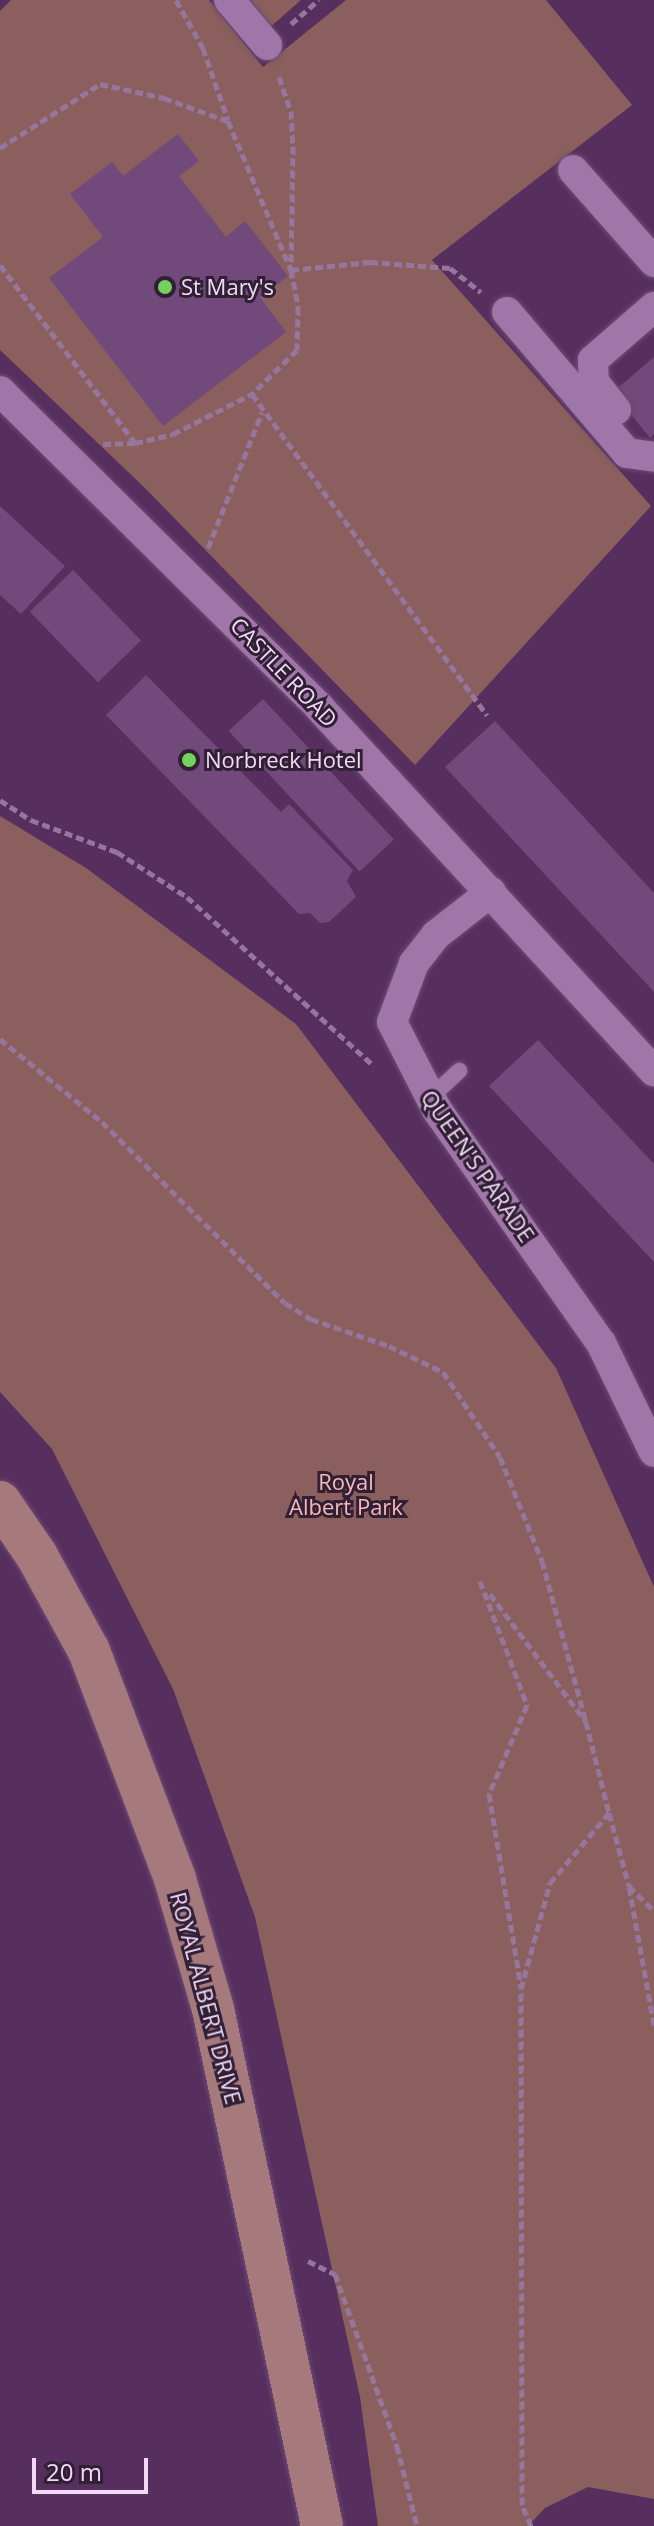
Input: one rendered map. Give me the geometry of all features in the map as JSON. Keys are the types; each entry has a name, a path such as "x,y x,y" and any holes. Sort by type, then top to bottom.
{"street":[{"path":"229,0 267,45"},
{"path":"573,170 654,262"},
{"path":"653,456 594,382 593,360 654,307"},
{"path":"507,312 627,453 653,456"},
{"name":"CASTLE ROAD","path":"0,391 195,582 491,892 654,1071"},
{"name":"QUEEN'S PARADE","path":"491,892 436,935 402,987 392,1022 408,1062 430,1098 601,1343 654,1452"},
{"name":"ROYAL ALBERT DRIVE","path":"0,1502 37,1556 89,1651 130,1750 213,2009 264,2239 322,2526"}],"lane":[{"path":"430,1098 459,1071"}],"path":[{"path":"176,0 203,48 228,121 291,270"},
{"path":"0,148 100,84 164,98 228,121"},
{"path":"117,441 135,443 173,434 252,394 297,350 298,307 291,270 291,111"},
{"path":"291,270 370,262 450,268"},
{"path":"0,265 135,443"},
{"path":"252,394 487,715"},
{"path":"195,582 262,411"},
{"path":"0,800 31,820 117,852 187,897 379,1070 408,1062"},
{"path":"0,1039 102,1122 285,1303 311,1319 389,1346 443,1372 500,1457 542,1561 586,1722 629,1886 654,2025"},
{"path":"531,2526 522,2505 521,1989 489,1794 527,1705 480,1581 586,1722"},
{"path":"521,1989 550,1883 609,1813"},
{"path":"629,1886 654,1911"},
{"path":"264,2239 335,2274 397,2446 417,2526"}],"green space":[{"path":"11,0 209,0 263,67 346,0 546,0 632,105 432,260 651,506 415,765 144,487 0,350 0,11"},
{"path":"247,0 301,0 269,28"},
{"name":"Royal Albert Park","path":"0,816 86,868 296,1024 556,1368 654,1587 654,2499 588,2487 545,2508 528,2526 378,2526 360,2397 255,1917 173,1689 52,1449 0,1392"}],"building":[{"name":"St Mary's","path":"178,134 199,161 179,176 226,237 245,221 288,276 260,297 286,332 163,426 49,278 103,237 70,194 112,162 123,176"},
{"path":"654,357 654,434 650,438 613,392"},
{"path":"0,506 65,566 21,614 0,595"},
{"path":"73,570 141,640 98,682 30,612"},
{"name":"Norbreck Hotel","path":"146,675 281,812 289,804 353,870 347,881 356,897 329,922 320,923 310,913 299,914 106,715"},
{"path":"263,699 394,839 360,871 229,731"},
{"path":"495,721 654,893 654,992 445,767"},
{"path":"538,1040 654,1164 654,1262 489,1086"}],"place":[{"name":"St Mary's","path":"165,287"},
{"name":"Norbreck Hotel","path":"189,760"}]}
